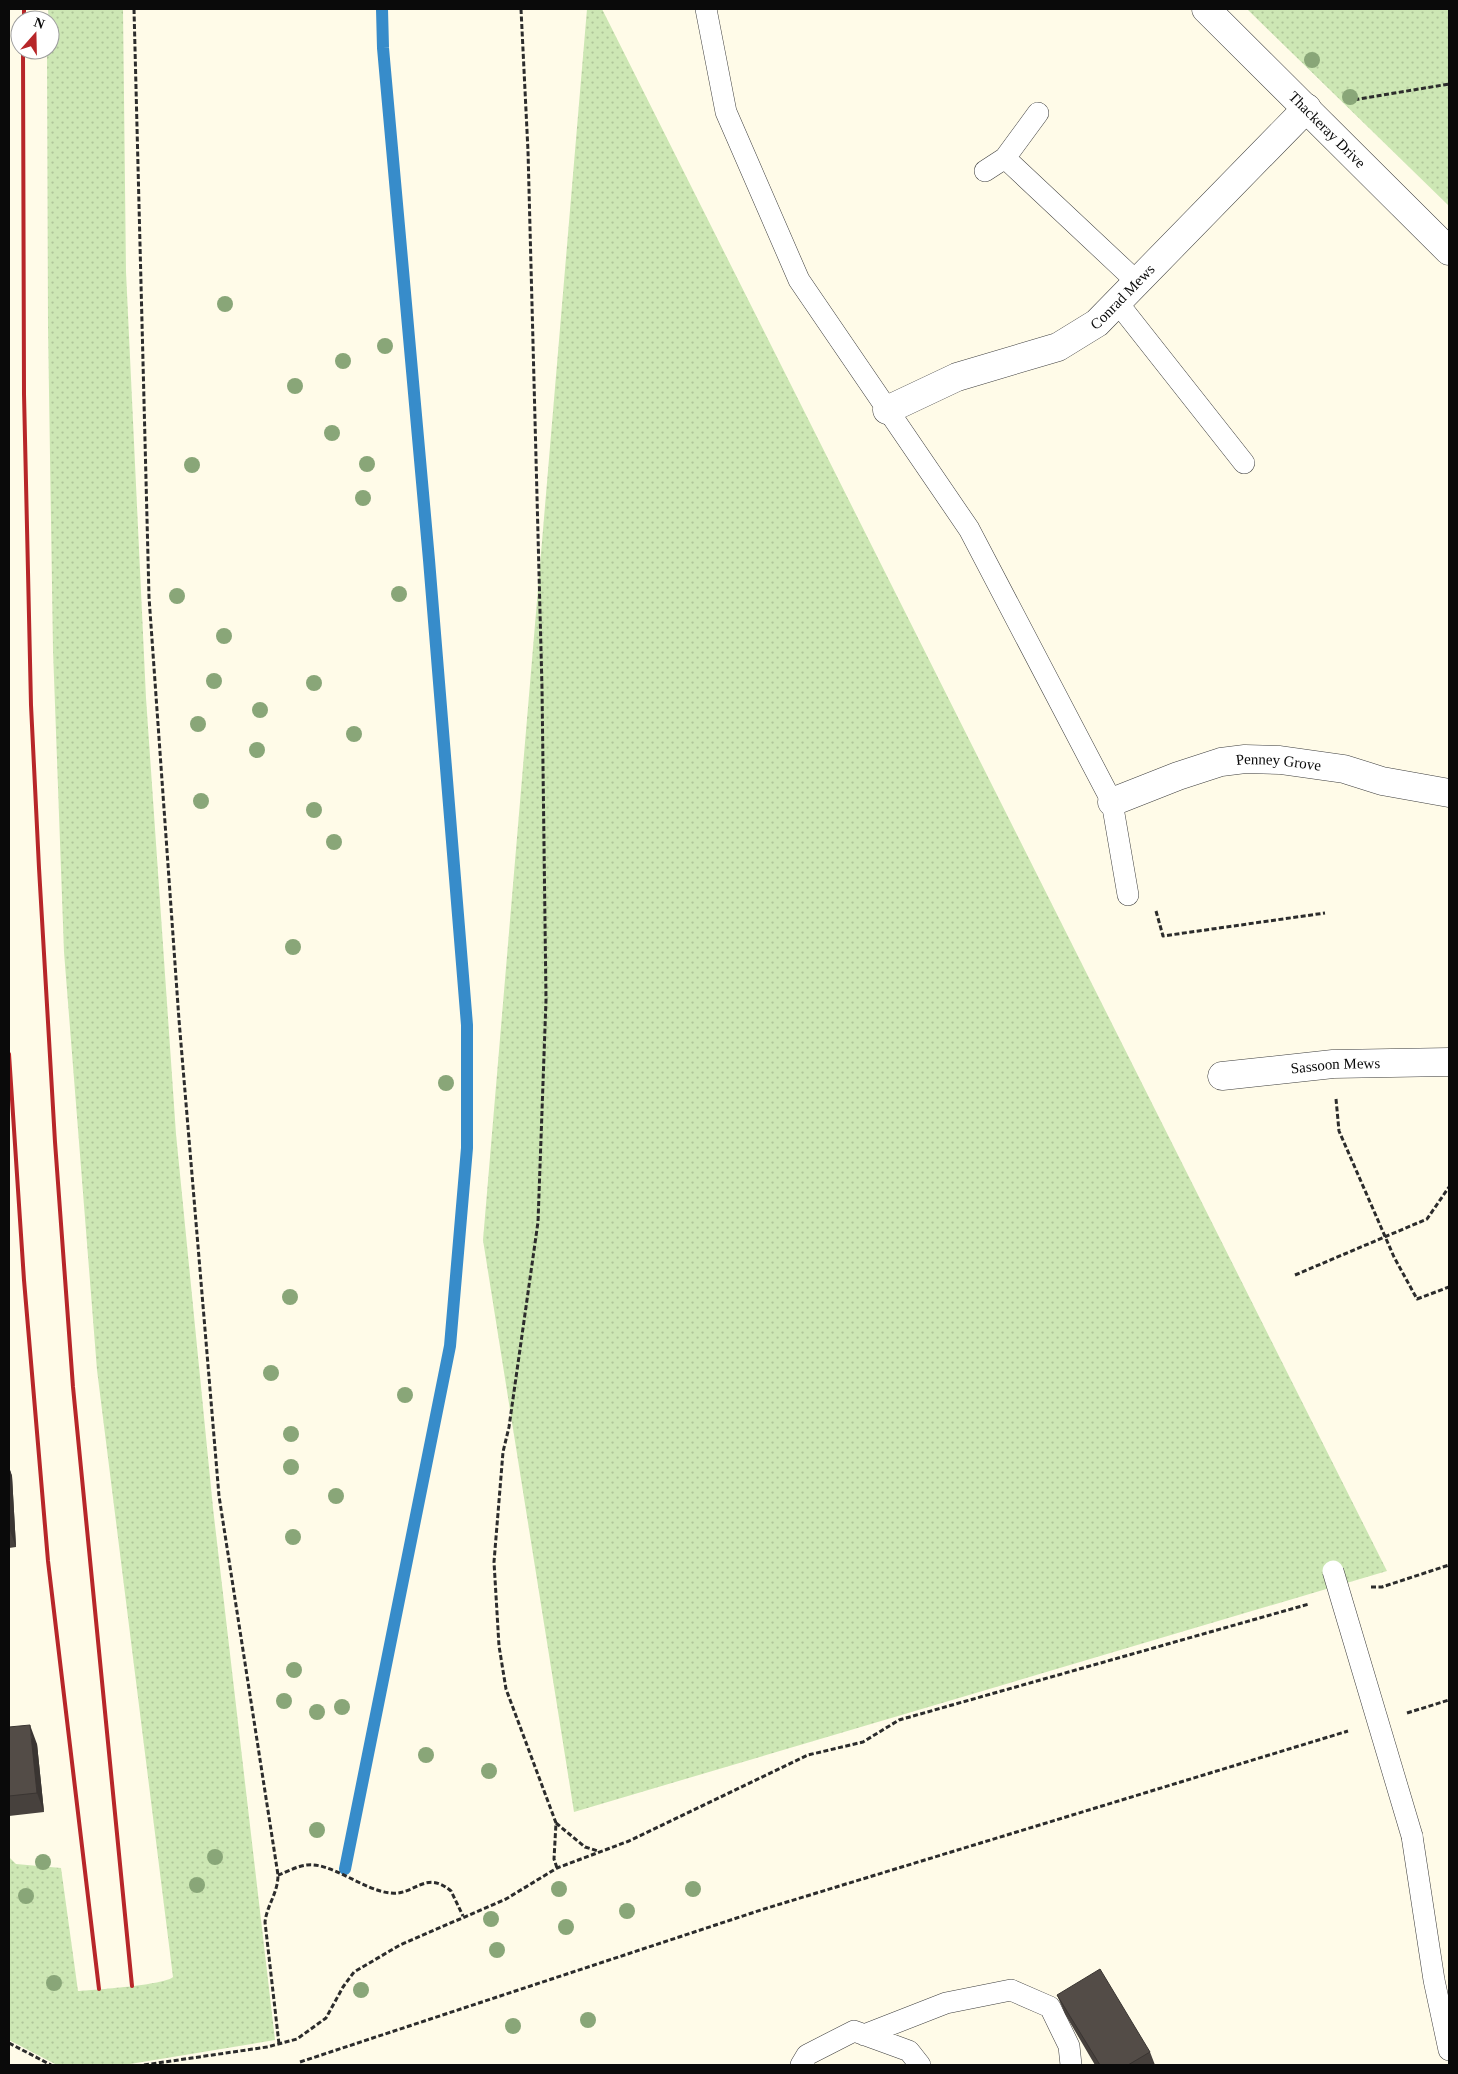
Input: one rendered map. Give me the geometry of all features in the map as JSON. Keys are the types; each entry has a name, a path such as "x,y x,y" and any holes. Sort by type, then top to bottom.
{"street":[{"name":"Thackeray Drive","path":"1206,9 1449,252"},
{"name":"Conrad Mews","path":"887,410 957,376 1058,347 1097,323 1307,108"},
{"name":"Penney Grove","path":"1112,802 1178,776 1221,762 1245,759 1280,760 1344,769 1382,781 1449,793"},
{"name":"Sassoon Mews","path":"1222,1076 1334,1064 1449,1062"}],"lane":[{"path":"706,9 726,112 799,280 969,529 1112,802 1128,895"},
{"path":"984,171 1005,158 1038,113"},
{"path":"1005,158 1136,281"},
{"path":"1116,302 1244,463"},
{"path":"1333,1572 1412,1836 1434,1980 1449,2050"},
{"path":"864,2035 946,2003 1011,1990 1050,2007 1069,2046 1071,2065"},
{"path":"802,2065 807,2055 854,2031 909,2051 920,2065"}],"path":[{"path":"134,9 149,597 178,1020 219,1496 278,1875 277,1890 267,1910 265,1922 279,2044"},
{"path":"521,9 528,151 540,639 546,1000 538,1222 509,1427 503,1452 494,1584 499,1646 506,1689 556,1823 554,1859 557,1868"},
{"path":"1307,108 1449,84"},
{"path":"1128,895 1151,892 1163,936 1325,913"},
{"path":"1334,1064 1339,1130 1385,1236 1416,1299 1449,1287"},
{"path":"1295,1275 1427,1219 1448,1193 1449,1187"},
{"path":"1365,1588 1382,1586 1449,1565"},
{"path":"144,2065 279,2044 297,2038 326,2018 347,1981 362,1967 463,1916 512,1895 557,1868 629,1841 808,1755 863,1742 899,1720 1317,1601"},
{"path":"1398,1716 1449,1700"},
{"path":"300,2062 764,1909 1351,1731"},
{"path":"556,1823 585,1847 601,1851"},
{"path":"278,1875 299,1866 315,1865 379,1891 399,1894 409,1891 422,1882 430,1882 451,1891 463,1916"},
{"path":"9,2043 51,2065"}],"green space":[{"path":"123,9 126,272 146,698 176,1134 213,1508 275,2040 124,2065 57,2065 9,2040 9,1857 16,1864 61,1868 78,1991 143,1985 173,1977 97,1370 64,952 53,650 48,326 47,60 60,60 60,10 48,10"},
{"path":"587,9 602,9 1387,1571 574,1812 483,1240"},
{"path":"1247,9 1449,9 1449,206"}],"building":[{"path":"30,1725 37,1793 9,1796 9,1727"},
{"path":"1100,1969 1150,2052 1128,2065 1100,2065 1057,1995"}],"waterway":[{"path":"345,1869 450,1346 467,1148 467,1025 429,560 383,48 382,9"}],"railway":[{"path":"23,60 24,394 31,705 39,868 55,1142 73,1387 132,1986"},
{"path":"9,1054 24,1280 48,1561 99,1989"}]}
